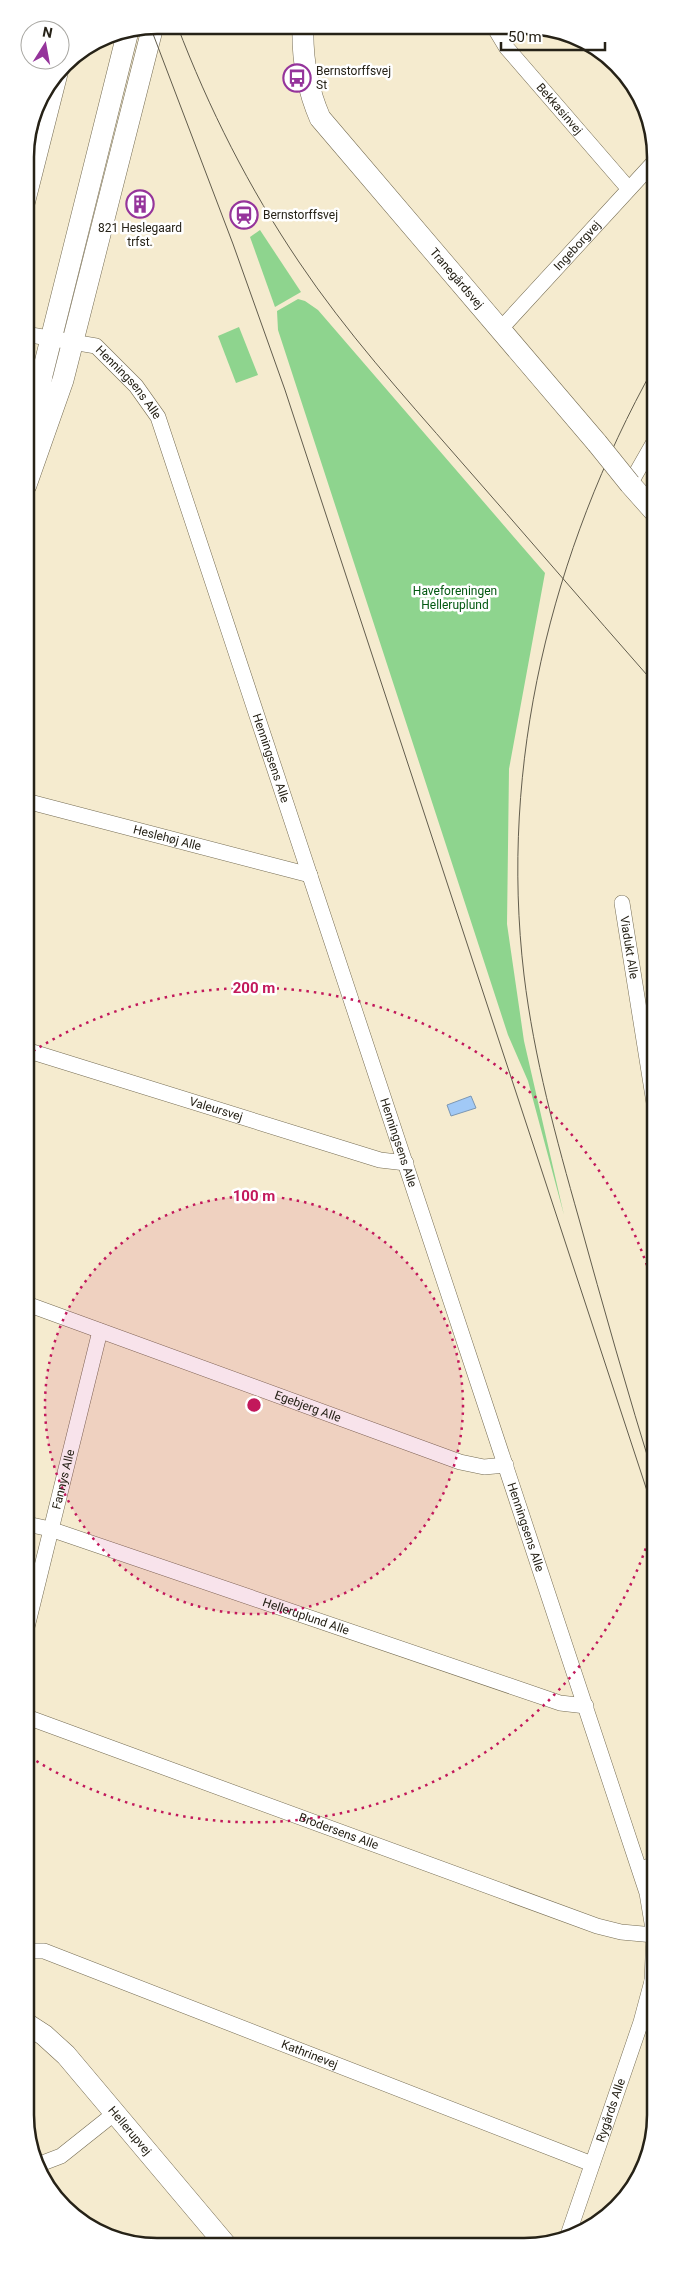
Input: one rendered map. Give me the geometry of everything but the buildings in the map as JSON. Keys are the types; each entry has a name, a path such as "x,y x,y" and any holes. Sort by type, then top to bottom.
{"street":[{"path":"34,462 63,380 151,34"},
{"name":"Tranegårdsvej","path":"303,34 303,59 310,91 320,118 647,503"},
{"name":"Bekkasinvej","path":"498,34 506,47 628,188"},
{"path":"34,430 42,375 126,38"},
{"path":"34,176 57,84"},
{"name":"Ingeborgvej","path":"498,328 531,296 647,169"},
{"name":"Henningsens Alle","path":"34,335 96,346 136,386 158,417 647,1893"},
{"path":"630,484 647,454"},
{"name":"Heslehøj Alle","path":"34,803 310,875"},
{"name":"Viadukt Alle","path":"622,903 647,1059"},
{"name":"Valeursvej","path":"34,1052 380,1160 406,1163"},
{"name":"Egebjerg Alle","path":"34,1307 460,1462 484,1467 506,1465"},
{"name":"Fannys Alle","path":"34,1597 100,1331"},
{"name":"Helleruplund Alle","path":"34,1526 50,1529 551,1700 586,1706"},
{"name":"Brodersens Alle","path":"34,1720 596,1926 622,1932 647,1934"},
{"path":"640,1869 647,1867"},
{"name":"Kathrinevej","path":"34,1950 44,1951 592,2164"},
{"name":"Rygårds Alle","path":"570,2230 647,2004"},
{"name":"Hellerupvej","path":"34,2029 66,2055 221,2238"},
{"path":"43,2163 61,2156 115,2113"}],"green space":[{"path":"260,230 301,292 275,307 250,237"},
{"name":"Haveforeningen Helleruplund","path":"298,299 305,301 318,310 545,573 509,769 507,924 524,1041 564,1215 528,1081 508,1035 278,330 277,311"},
{"path":"239,327 258,375 236,383 218,336"}],"water":[{"path":"471,1096 476,1108 451,1116 447,1105"}],"tram line":[{"path":"153,34 233,244 285,390 647,1491"},
{"path":"180,34 216,117 247,177 263,206 317,288 395,386 647,675"},
{"path":"647,381 618,438 587,510 561,585 541,661 527,739 519,817 518,896 528,1006 547,1098 597,1284 647,1455"}],"place":[{"name":"Bernstorffsvej St","path":"297,78"},
{"name":"821 Heslegaard trfst.","path":"140,204"},
{"name":"Bernstorffsvej","path":"244,215"}]}
